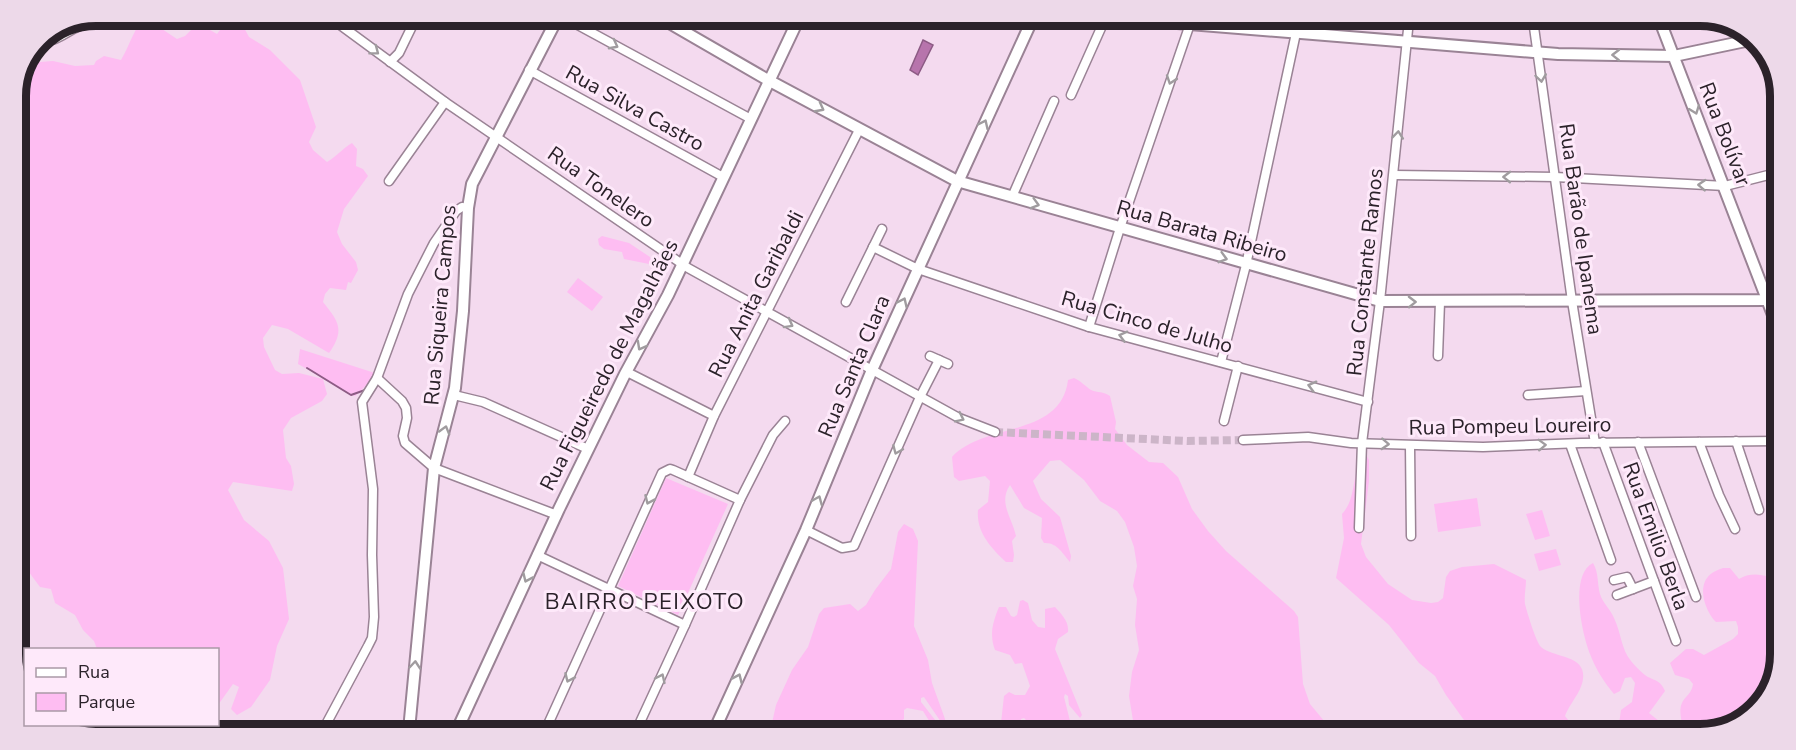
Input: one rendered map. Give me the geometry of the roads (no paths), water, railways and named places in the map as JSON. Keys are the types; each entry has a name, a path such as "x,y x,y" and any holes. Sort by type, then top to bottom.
{"main road":[{"name":"Rua Siqueira Campos","path":"411,724 434,468 454,395 463,311 468,208 473,181 553,26"},
{"name":"Rua Barata Ribeiro","path":"675,26 859,130 957,181 1246,265 1380,301 1770,299"},
{"name":"Rua Figueiredo de Magalhães","path":"460,724 588,448 683,265 794,26"},
{"name":"Rua Santa Clara","path":"717,724 806,530 872,370 1029,26"},
{"path":"1214,26 1538,53 1674,56 1744,41"},
{"name":"Rua Bolívar","path":"1662,26 1725,186 1770,290"}],"street":[{"name":"Rua Tonelero","path":"341,26 445,102 683,265 959,418 995,432"},
{"path":"390,62 399,53 412,26"},
{"path":"580,26 751,119"},
{"path":"1071,95 1102,26"},
{"path":"1089,327 1120,228 1189,26"},
{"name":"Rua Constante Ramos","path":"1359,528 1362,443 1380,301 1408,26"},
{"name":"Rua Barão de Ipanema","path":"1534,26 1586,391 1599,442"},
{"path":"55,39 75,29"},
{"path":"1221,362 1246,265 1296,33"},
{"name":"Rua Silva Castro","path":"530,70 723,177"},
{"path":"1012,197 1054,101"},
{"path":"389,181 445,102"},
{"name":"Rua Anita Garibaldi","path":"688,477 714,416 859,130"},
{"path":"1394,175 1555,177 1725,186 1770,175"},
{"path":"326,724 372,638 374,489 362,406 367,392 377,378 408,294 434,243 456,211 462,207 468,208"},
{"path":"846,302 882,229"},
{"name":"Rua Cinco de Julho","path":"873,247 918,269 1089,327 1368,402"},
{"path":"1438,356 1440,302"},
{"path":"930,356 948,364"},
{"path":"806,530 842,548 854,546 920,397 939,360"},
{"path":"1224,421 1238,366"},
{"path":"627,372 714,416"},
{"path":"377,378 402,401 406,408 403,441 434,468 557,515"},
{"path":"1528,395 1586,391"},
{"path":"454,395 483,402 588,448"},
{"path":"639,724 686,625 740,500 773,435 785,421"},
{"name":"Rua Pompeu Loureiro","path":"1243,440 1308,437 1410,446 1483,447 1599,442 1770,441"},
{"path":"1736,441 1759,510"},
{"name":"Rua Emilio Berla","path":"1599,442 1676,641"},
{"path":"1638,442 1696,597"},
{"path":"1699,442 1735,529"},
{"path":"1570,444 1611,560"},
{"path":"1410,446 1411,536"},
{"path":"548,724 660,476 670,469 740,500"},
{"path":"537,555 686,625"},
{"path":"1614,580 1627,577 1633,589"},
{"path":"1617,595 1654,581"},
{"path":"463,724 464,716"}],"waterway":[{"path":"307,368 351,395 365,390"}],"tunnel":[{"path":"995,432 1187,441 1243,440"}],"district":[{"name":"BAIRRO PEIXOTO","path":"645,602"}]}
